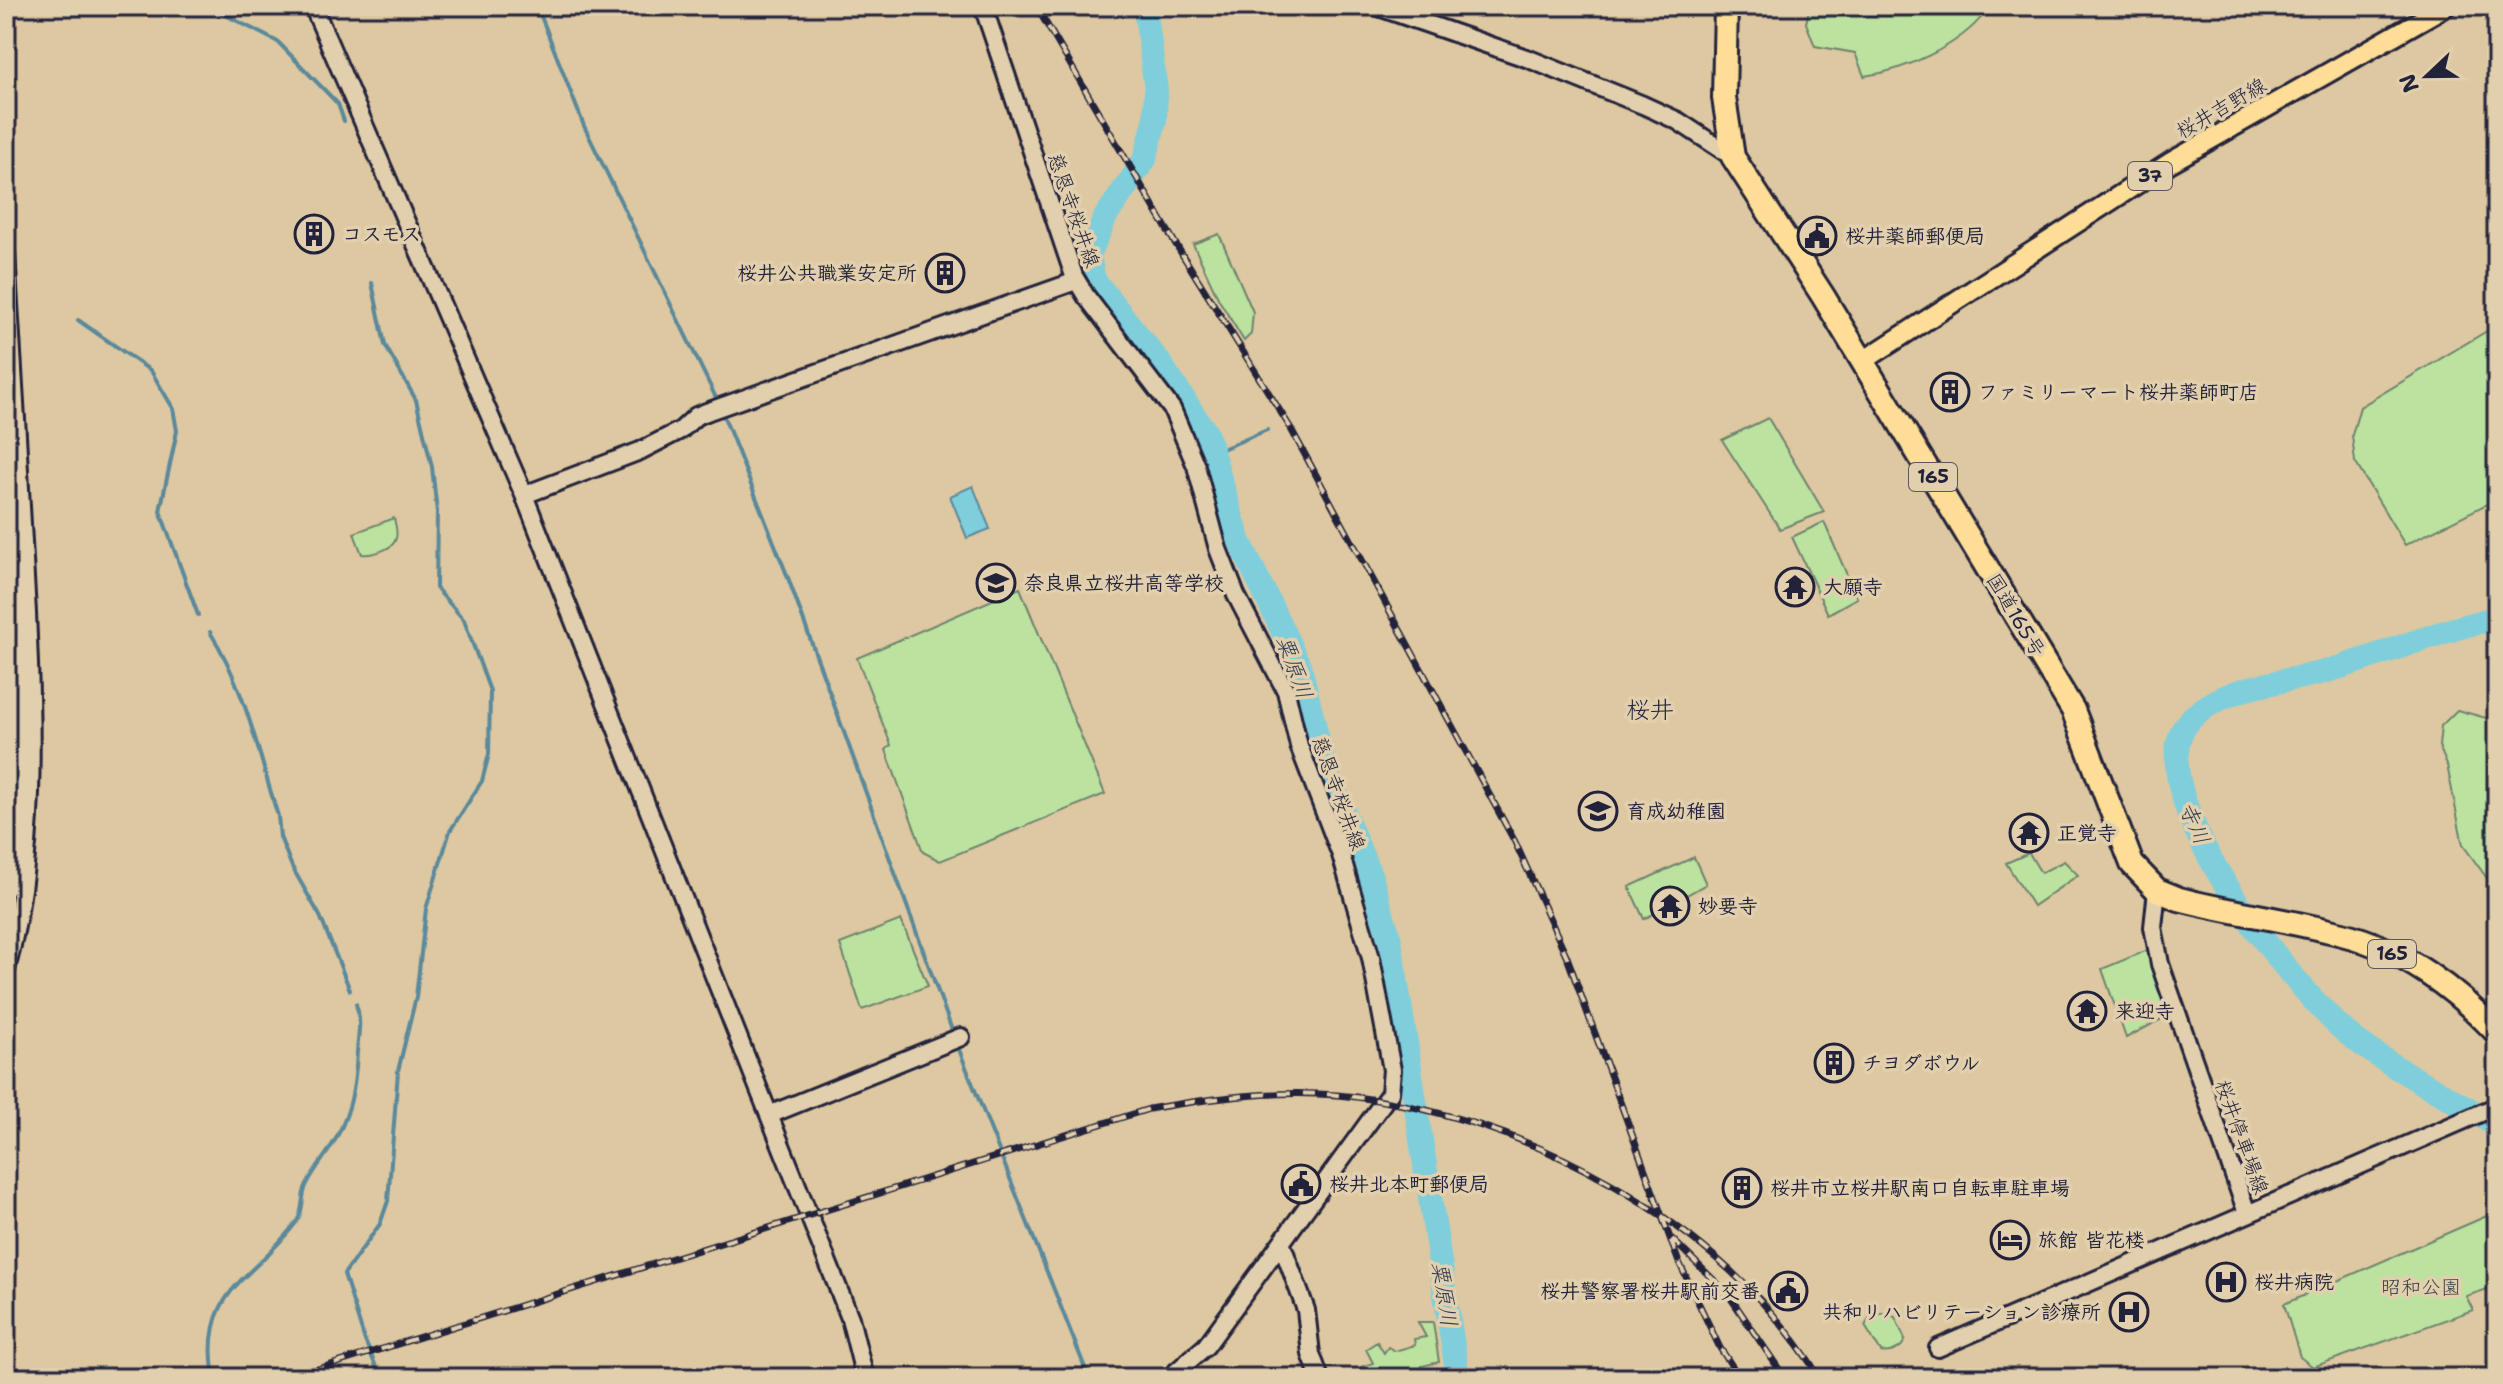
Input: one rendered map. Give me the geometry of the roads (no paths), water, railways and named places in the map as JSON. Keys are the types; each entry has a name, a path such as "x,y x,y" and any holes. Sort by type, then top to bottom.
{"highway":[{"name":"国道165号","path":"1726,6 1724,98 1733,157 1863,361 2073,710 2124,848 2142,878 2157,890"},
{"name":"165","path":"2157,890 2210,907 2344,934 2399,957 2445,987 2497,1033"}],"main road":[{"path":"313,6 524,495 850,1318 865,1378"},
{"name":"慈恩寺桜井線","path":"983,6 1076,281 1172,409 1196,466 1218,549 1236,595 1286,691 1299,746 1341,855 1371,958 1392,1070 1390,1093 1282,1245 1206,1346 1169,1378"},
{"path":"1376,6 1529,59 1643,105 1678,121 1733,157"},
{"name":"桜井吉野線","path":"1863,361 2171,162 2366,48 2446,6"},
{"path":"6,254 29,821 6,970"},
{"path":"524,495 640,451 681,430 696,416 1076,281"},
{"path":"6,511 21,654 16,795 6,889"},
{"name":"桜井停車場線","path":"1938,1348 2247,1213 2160,964 2153,927 2157,890"},
{"path":"769,1115 955,1039"},
{"path":"2247,1213 2493,1108"},
{"path":"1282,1245 1306,1310 1311,1354 1320,1378"}],"water":[{"path":"973,486 990,529 967,538 950,496"}],"waterway":[{"path":"208,6 278,42 338,104 344,121"},
{"path":"537,6 584,126 719,404"},
{"name":"粟原川","path":"1145,6 1156,90 1155,121 1145,159 1106,216 1089,255 1094,280 1160,363 1206,433 1239,540 1300,667 1325,768 1371,877 1390,940 1458,1378"},
{"path":"372,283 385,345 416,400 432,467 437,512 436,588 464,620 490,691 489,754 482,781 450,831 426,909 416,997 398,1071 388,1201 380,1224 344,1274 365,1341 381,1378"},
{"path":"78,320 151,371 173,408 177,431 160,511 198,615"},
{"path":"722,412 787,575 953,1033"},
{"path":"1213,453 1267,430"},
{"name":"寺川","path":"2497,617 2324,672 2256,686 2224,697 2195,715 2178,745 2180,785 2197,832 2224,882 2292,975 2323,1010 2365,1047 2497,1126"},
{"path":"210,632 233,675 250,722 278,816 280,837 292,867 320,916 350,990"},
{"path":"214,1378 211,1348 214,1324 222,1305 233,1289 297,1221 306,1186 347,1115 356,1066 359,1022 356,1004"},
{"path":"956,1042 1089,1378"}],"railway":[{"path":"1036,6 1175,243 1290,427 1515,842 1567,957 1678,1260 1720,1348 1740,1378"},
{"path":"289,1378 1149,1109 1266,1094 1337,1095 1407,1106 1476,1124 1545,1150 1611,1184 1673,1224 1729,1270 1779,1321 1820,1378"},
{"path":"1672,1239 1728,1294 1785,1378"}],"place":[{"name":"コスモス","path":"314,234"},
{"name":"桜井薬師郵便局","path":"1817,236"},
{"name":"桜井公共職業安定所","path":"945,273"},
{"name":"ファミリーマート桜井薬師町店","path":"1950,392"},
{"name":"奈良県立桜井高等学校","path":"996,583"},
{"name":"大願寺","path":"1795,587"},
{"name":"育成幼稚園","path":"1598,811"},
{"name":"正覚寺","path":"2029,833"},
{"name":"妙要寺","path":"1670,906"},
{"name":"来迎寺","path":"2087,1011"},
{"name":"チヨダボウル","path":"1834,1063"},
{"name":"桜井北本町郵便局","path":"1301,1184"},
{"name":"桜井市立桜井駅南口自転車駐車場","path":"1742,1188"},
{"name":"旅館 皆花楼","path":"2010,1240"},
{"name":"桜井病院","path":"2226,1282"},
{"name":"桜井警察署桜井駅前交番","path":"1788,1291"},
{"name":"共和リハビリテーション診療所","path":"2129,1312"}],"district":[{"name":"桜井","path":"1650,710"}],"park label":[{"name":"昭和公園","path":"2421,1287"}]}
